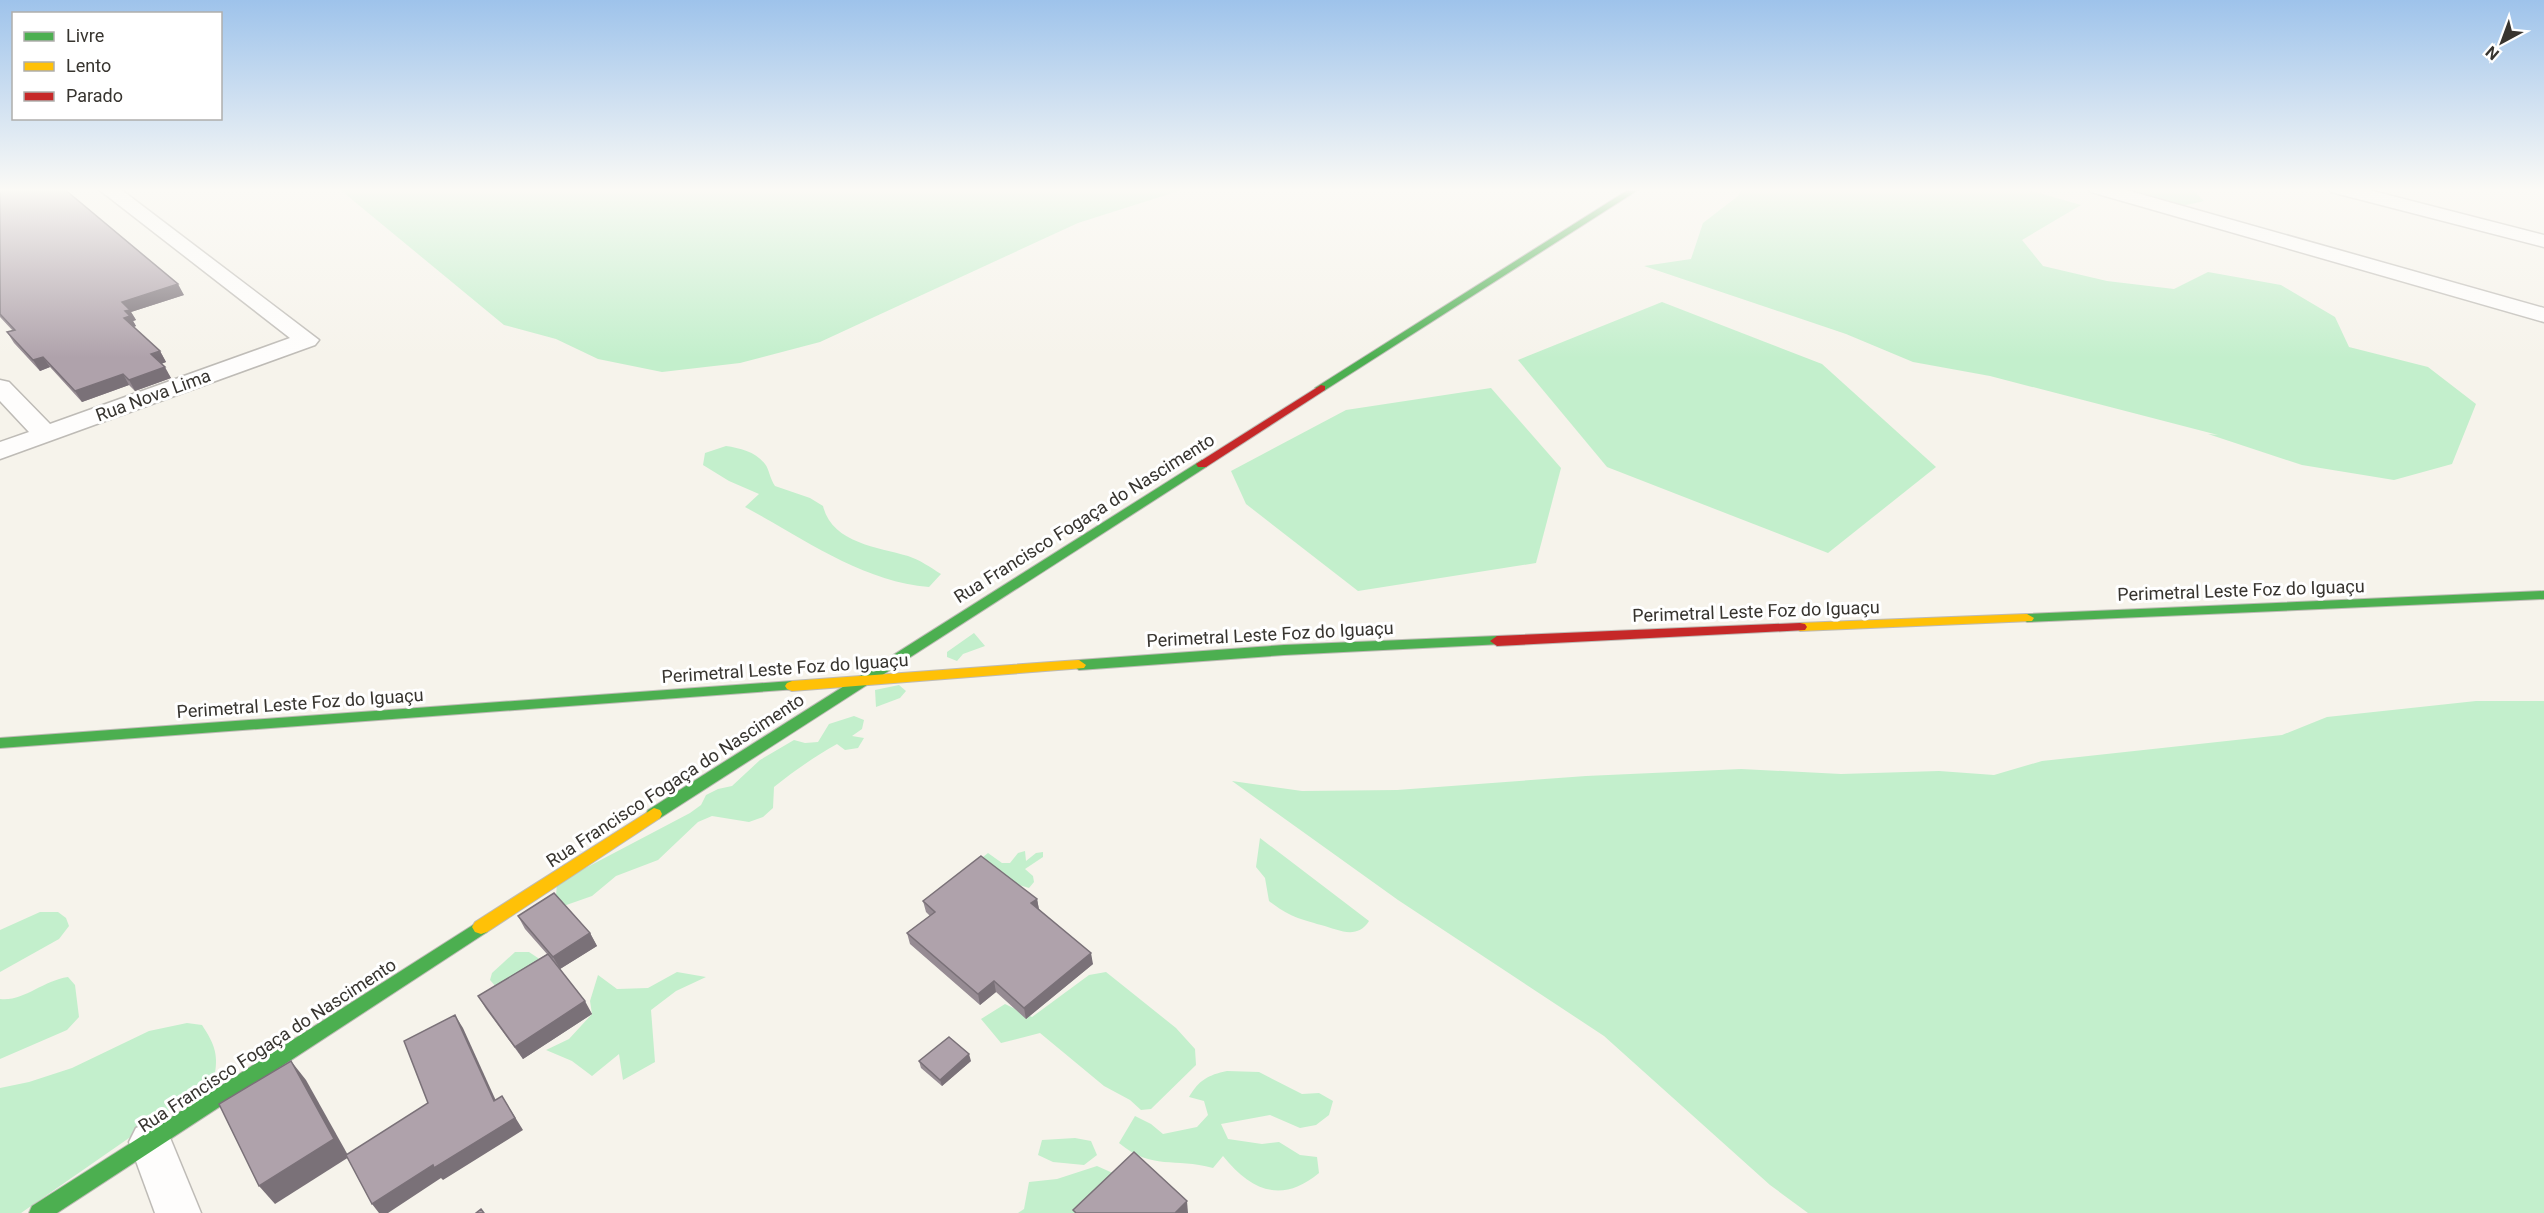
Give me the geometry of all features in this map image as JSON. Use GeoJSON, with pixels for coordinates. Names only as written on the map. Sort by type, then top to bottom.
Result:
{"type":"FeatureCollection","features":[{"type":"Feature","properties":{"kind":"main road","name":"Rua Francisco Fogaça do Nascimento"},"geometry":{"type":"LineString","coordinates":[[39,1213],[861,680],[1548,245]]}},
{"type":"Feature","properties":{"kind":"main road","name":"Perimetral Leste Foz do Iguaçu"},"geometry":{"type":"LineString","coordinates":[[0,743],[1284,650],[2544,595]]}},
{"type":"Feature","properties":{"kind":"street","name":"Rua Nova Lima"},"geometry":{"type":"LineString","coordinates":[[0,451],[307,340],[181,245]]}},
{"type":"Feature","properties":{"kind":"street"},"geometry":{"type":"LineString","coordinates":[[2297,245],[2544,315]]}},
{"type":"Feature","properties":{"kind":"street"},"geometry":{"type":"LineString","coordinates":[[0,387],[45,434]]}},
{"type":"Feature","properties":{"kind":"street"},"geometry":{"type":"LineString","coordinates":[[151,1142],[178,1213]]}},
{"type":"Feature","properties":{"kind":"green space"},"geometry":{"type":"Polygon","coordinates":[[[407,245],[1031,245],[820,342],[740,363],[662,372],[598,359],[556,339],[504,325],[407,245]]]}},
{"type":"Feature","properties":{"kind":"green space"},"geometry":{"type":"Polygon","coordinates":[[[1696,245],[2026,245],[2043,266],[2107,281],[2174,289],[2208,272],[2281,285],[2335,317],[2349,347],[2428,367],[2476,404],[2452,464],[2394,480],[2302,465],[2208,434],[2218,435],[1990,376],[1913,362],[1846,334],[1644,266],[1691,259],[1696,245]]]}},
{"type":"Feature","properties":{"kind":"green space"},"geometry":{"type":"Polygon","coordinates":[[[1662,302],[1822,364],[1936,467],[1828,553],[1607,467],[1518,360],[1662,302]]]}},
{"type":"Feature","properties":{"kind":"green space"},"geometry":{"type":"Polygon","coordinates":[[[1491,388],[1561,468],[1536,563],[1358,591],[1246,504],[1231,471],[1346,410],[1491,388]]]}},
{"type":"Feature","properties":{"kind":"green space"},"geometry":{"type":"Polygon","coordinates":[[[726,446],[742,449],[757,456],[766,466],[775,486],[810,498],[823,506],[828,518],[846,536],[870,546],[912,558],[941,574],[929,587],[880,576],[833,556],[745,507],[759,494],[729,481],[703,465],[705,453],[726,446]]]}},
{"type":"Feature","properties":{"kind":"green space"},"geometry":{"type":"Polygon","coordinates":[[[974,633],[985,646],[963,654],[957,661],[947,657],[947,652],[974,633]]]}},
{"type":"Feature","properties":{"kind":"green space"},"geometry":{"type":"Polygon","coordinates":[[[899,685],[906,691],[900,698],[876,707],[875,690],[899,685]]]}},
{"type":"Feature","properties":{"kind":"green space"},"geometry":{"type":"Polygon","coordinates":[[[2476,701],[2544,701],[2544,1213],[1808,1213],[1770,1185],[1604,1036],[1398,900],[1232,781],[1302,791],[1397,790],[1586,776],[1741,769],[1841,774],[1939,771],[1994,775],[2042,761],[2282,735],[2327,717],[2476,701]]]}},
{"type":"Feature","properties":{"kind":"green space"},"geometry":{"type":"Polygon","coordinates":[[[854,716],[864,720],[862,729],[852,736],[864,738],[858,748],[845,750],[837,744],[797,770],[774,787],[773,808],[763,817],[749,822],[712,816],[698,822],[658,860],[616,876],[592,896],[555,909],[557,883],[690,813],[701,805],[706,795],[732,786],[760,760],[794,740],[805,743],[818,742],[829,724],[854,716]]]}},
{"type":"Feature","properties":{"kind":"green space"},"geometry":{"type":"Polygon","coordinates":[[[1260,838],[1369,921],[1359,930],[1341,931],[1294,916],[1269,901],[1265,878],[1256,867],[1260,838]]]}},
{"type":"Feature","properties":{"kind":"green space"},"geometry":{"type":"Polygon","coordinates":[[[1025,851],[1026,861],[1036,853],[1043,852],[1043,857],[1025,869],[1033,876],[1034,882],[1029,888],[1010,882],[983,857],[988,853],[1002,863],[1010,863],[1018,853],[1025,851]]]}},
{"type":"Feature","properties":{"kind":"green space"},"geometry":{"type":"Polygon","coordinates":[[[40,912],[58,912],[66,918],[69,926],[59,939],[0,972],[0,930],[40,912]]]}},
{"type":"Feature","properties":{"kind":"green space"},"geometry":{"type":"Polygon","coordinates":[[[515,952],[529,952],[544,962],[497,988],[490,980],[492,973],[515,952]]]}},
{"type":"Feature","properties":{"kind":"green space"},"geometry":{"type":"Polygon","coordinates":[[[677,972],[706,977],[676,991],[651,1010],[655,1062],[623,1080],[619,1054],[592,1076],[572,1061],[546,1050],[569,1039],[592,1014],[590,1001],[598,975],[617,989],[648,988],[677,972]]]}},
{"type":"Feature","properties":{"kind":"green space"},"geometry":{"type":"Polygon","coordinates":[[[1106,972],[1176,1028],[1195,1049],[1196,1065],[1151,1109],[1141,1110],[1130,1100],[1104,1086],[1040,1033],[1001,1043],[981,1019],[1005,1004],[1032,1017],[1089,975],[1106,972]]]}},
{"type":"Feature","properties":{"kind":"green space"},"geometry":{"type":"Polygon","coordinates":[[[68,977],[75,985],[79,1017],[67,1030],[0,1059],[0,999],[17,997],[68,977]]]}},
{"type":"Feature","properties":{"kind":"green space"},"geometry":{"type":"Polygon","coordinates":[[[187,1023],[202,1025],[210,1038],[216,1057],[214,1079],[21,1213],[0,1213],[0,1088],[29,1082],[72,1068],[149,1031],[187,1023]]]}},
{"type":"Feature","properties":{"kind":"green space"},"geometry":{"type":"Polygon","coordinates":[[[1227,1071],[1259,1072],[1302,1094],[1319,1093],[1333,1101],[1329,1115],[1316,1125],[1300,1128],[1270,1115],[1221,1124],[1228,1139],[1262,1144],[1279,1142],[1300,1155],[1317,1157],[1319,1173],[1305,1183],[1292,1188],[1268,1189],[1245,1178],[1223,1156],[1213,1168],[1164,1162],[1131,1152],[1119,1143],[1135,1116],[1151,1124],[1163,1134],[1197,1127],[1208,1115],[1204,1101],[1189,1097],[1196,1086],[1205,1079],[1227,1071]]]}},
{"type":"Feature","properties":{"kind":"green space"},"geometry":{"type":"Polygon","coordinates":[[[1075,1138],[1091,1141],[1097,1155],[1084,1165],[1053,1162],[1038,1155],[1042,1140],[1075,1138]]]}},
{"type":"Feature","properties":{"kind":"green space"},"geometry":{"type":"Polygon","coordinates":[[[1097,1166],[1115,1174],[1081,1213],[1018,1213],[1024,1209],[1029,1182],[1057,1179],[1097,1166]]]}},
{"type":"Feature","properties":{"kind":"building"},"geometry":{"type":"Polygon","coordinates":[[[0,245],[131,245],[178,284],[122,302],[130,310],[125,311],[130,316],[124,318],[160,351],[151,354],[165,367],[129,380],[123,374],[75,391],[43,357],[33,360],[7,332],[15,330],[0,314],[0,245]]]}},
{"type":"Feature","properties":{"kind":"building"},"geometry":{"type":"Polygon","coordinates":[[[981,856],[1037,899],[1031,903],[1091,953],[1024,1008],[994,981],[978,994],[907,933],[935,912],[923,901],[981,856]]]}},
{"type":"Feature","properties":{"kind":"building"},"geometry":{"type":"Polygon","coordinates":[[[554,893],[590,933],[553,957],[518,916],[554,893]]]}},
{"type":"Feature","properties":{"kind":"building"},"geometry":{"type":"Polygon","coordinates":[[[548,954],[585,1001],[515,1047],[478,996],[548,954]]]}},
{"type":"Feature","properties":{"kind":"building"},"geometry":{"type":"Polygon","coordinates":[[[455,1015],[494,1101],[502,1096],[515,1118],[434,1168],[433,1165],[372,1204],[346,1155],[428,1103],[404,1041],[455,1015]]]}},
{"type":"Feature","properties":{"kind":"building"},"geometry":{"type":"Polygon","coordinates":[[[949,1037],[969,1054],[940,1080],[919,1061],[949,1037]]]}},
{"type":"Feature","properties":{"kind":"building"},"geometry":{"type":"Polygon","coordinates":[[[291,1061],[334,1139],[259,1186],[219,1104],[291,1061]]]}},
{"type":"Feature","properties":{"kind":"building"},"geometry":{"type":"Polygon","coordinates":[[[1134,1152],[1187,1201],[1175,1213],[1076,1213],[1073,1210],[1134,1152]]]}},
{"type":"Feature","properties":{"kind":"traffic: fast"},"geometry":{"type":"LineString","coordinates":[[1321,388],[1548,245]]}},
{"type":"Feature","properties":{"kind":"traffic: fast"},"geometry":{"type":"LineString","coordinates":[[654,814],[1202,464]]}},
{"type":"Feature","properties":{"kind":"traffic: fast"},"geometry":{"type":"LineString","coordinates":[[2027,618],[2544,595]]}},
{"type":"Feature","properties":{"kind":"traffic: fast"},"geometry":{"type":"LineString","coordinates":[[1079,665],[1284,650],[1497,641]]}},
{"type":"Feature","properties":{"kind":"traffic: fast"},"geometry":{"type":"LineString","coordinates":[[0,743],[792,686]]}},
{"type":"Feature","properties":{"kind":"traffic: fast"},"geometry":{"type":"LineString","coordinates":[[39,1213],[481,927]]}},
{"type":"Feature","properties":{"kind":"traffic: slow"},"geometry":{"type":"LineString","coordinates":[[1800,627],[2027,618]]}},
{"type":"Feature","properties":{"kind":"traffic: slow"},"geometry":{"type":"LineString","coordinates":[[792,686],[1079,665]]}},
{"type":"Feature","properties":{"kind":"traffic: slow"},"geometry":{"type":"LineString","coordinates":[[481,927],[654,814]]}},
{"type":"Feature","properties":{"kind":"traffic: jam"},"geometry":{"type":"LineString","coordinates":[[1202,464],[1321,388]]}},
{"type":"Feature","properties":{"kind":"traffic: jam"},"geometry":{"type":"LineString","coordinates":[[1497,641],[1800,627]]}}]}
